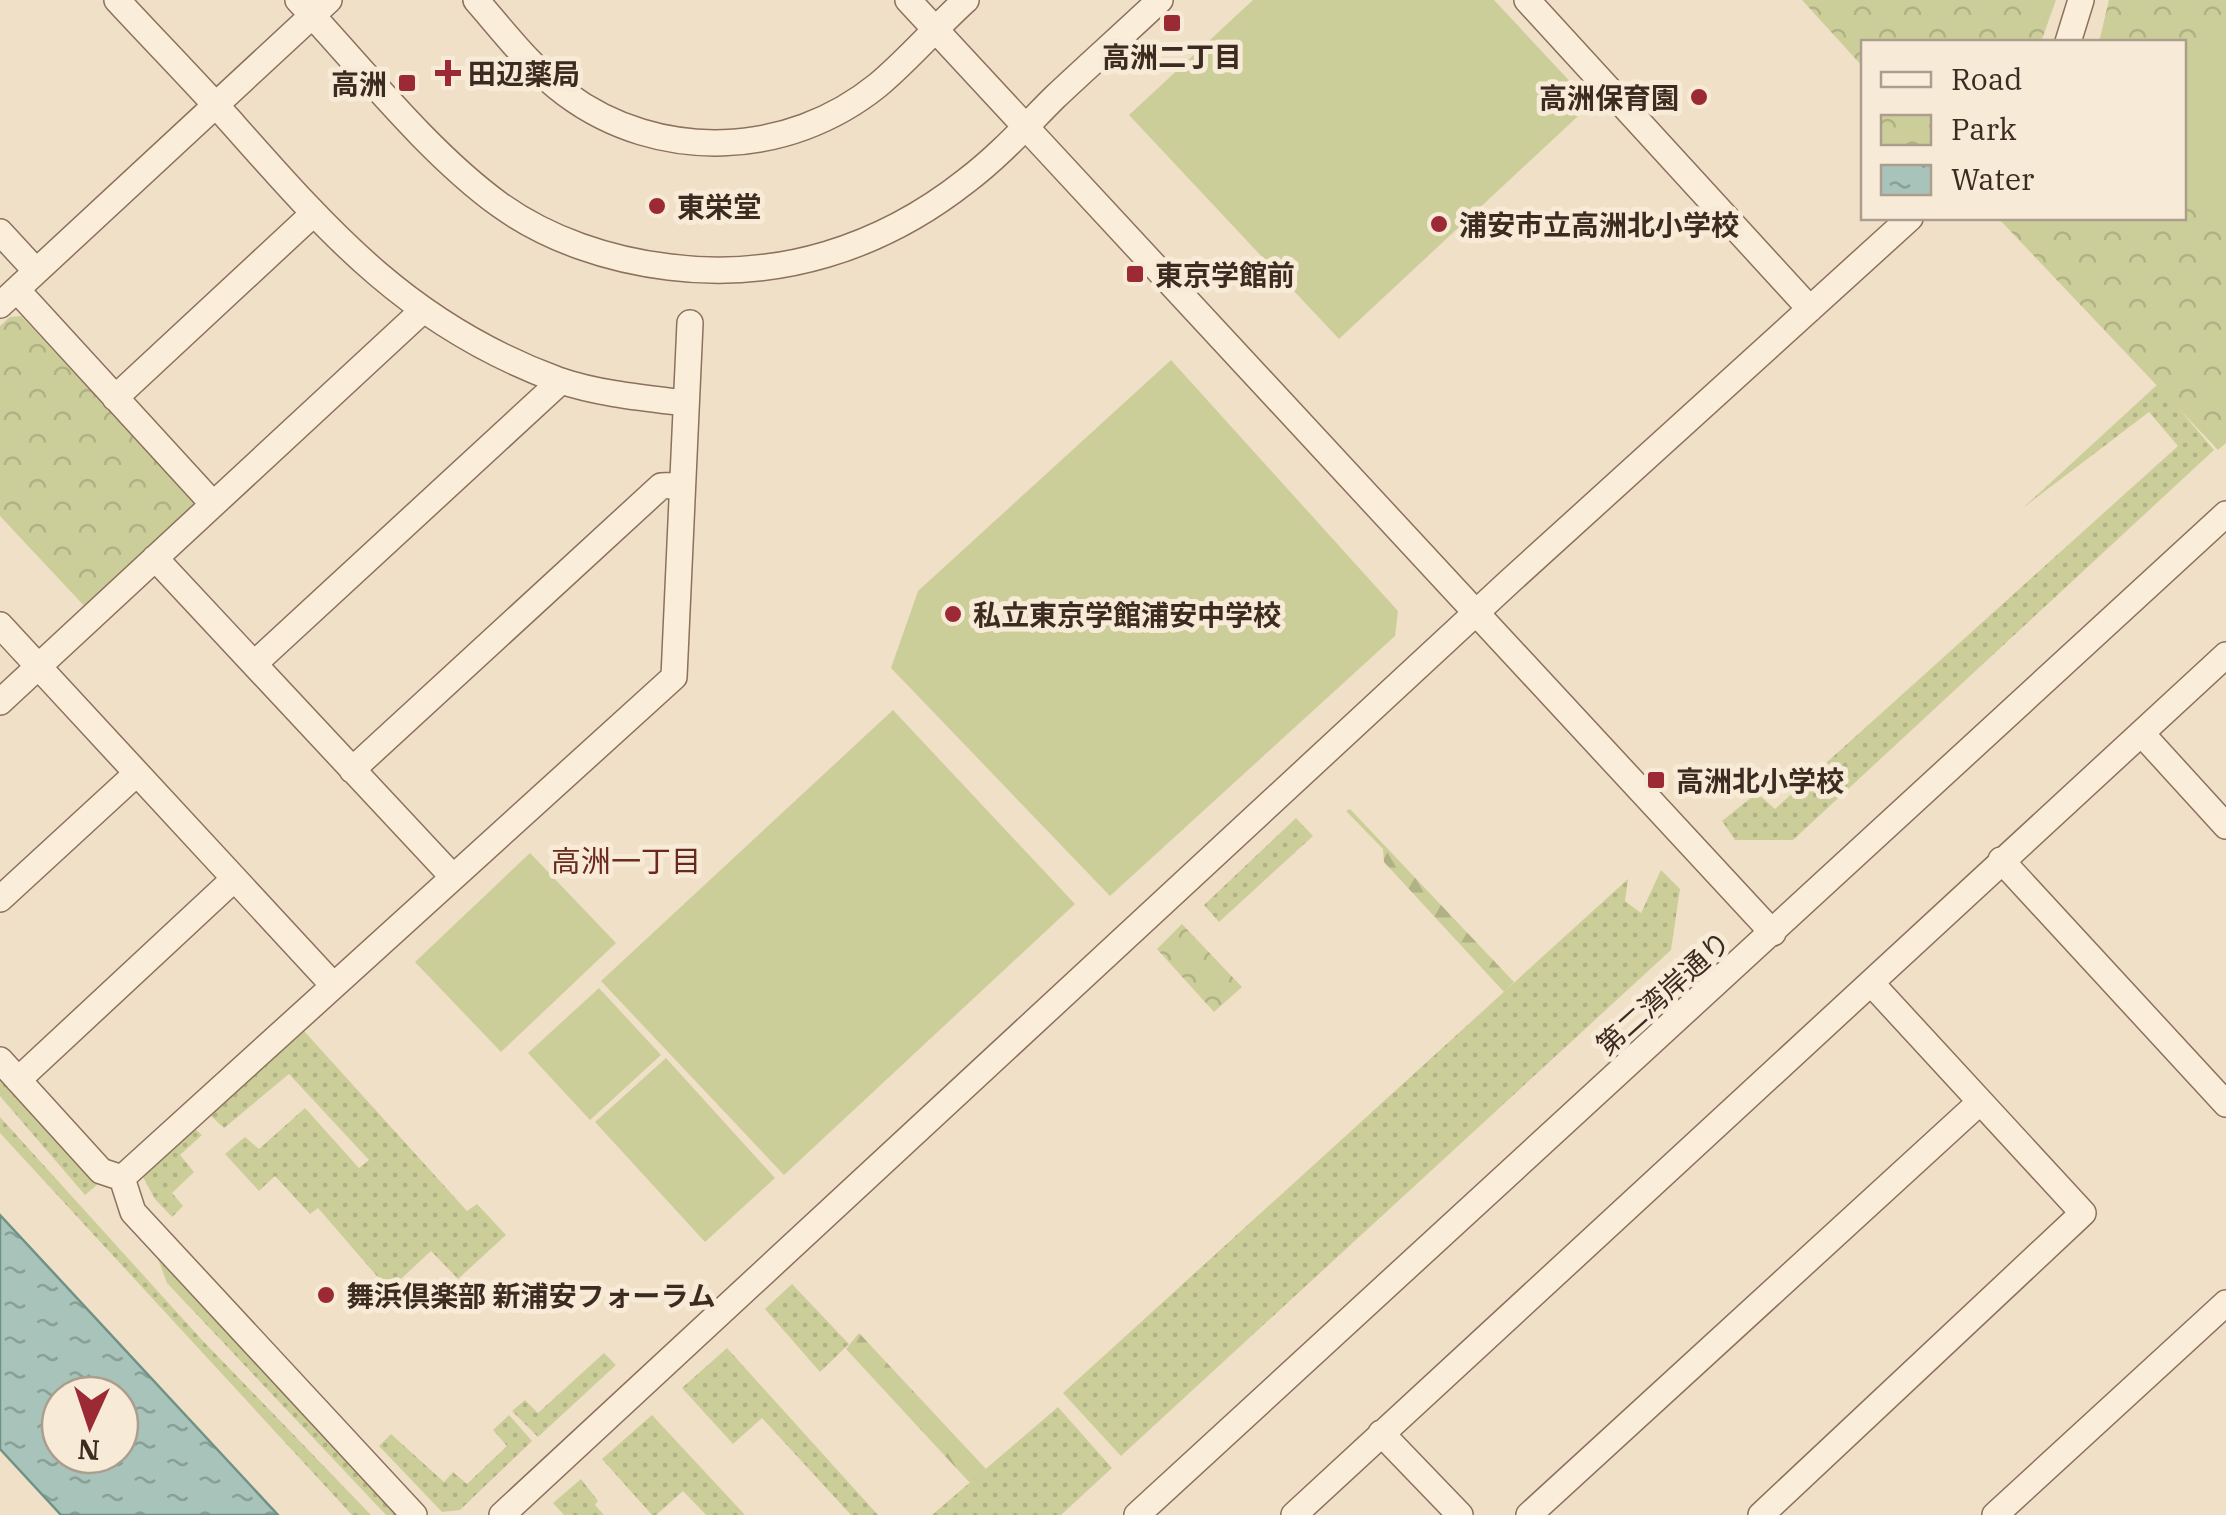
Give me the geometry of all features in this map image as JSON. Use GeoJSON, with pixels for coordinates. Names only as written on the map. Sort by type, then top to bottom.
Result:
{"type":"FeatureCollection","features":[{"type":"Feature","properties":{"kind":"street"},"geometry":{"type":"LineString","coordinates":[[117,0],[358,260],[422,310],[498,355],[562,381],[635,397],[686,403]]}},
{"type":"Feature","properties":{"kind":"street"},"geometry":{"type":"LineString","coordinates":[[476,0],[539,70],[583,106],[625,128],[696,143],[764,139],[827,118],[878,84],[966,0]]}},
{"type":"Feature","properties":{"kind":"street"},"geometry":{"type":"LineString","coordinates":[[908,0],[1772,933]]}},
{"type":"Feature","properties":{"kind":"street"},"geometry":{"type":"LineString","coordinates":[[213,504],[115,398],[8,297],[216,105],[313,5],[423,134],[502,206],[552,234],[608,255],[644,264],[716,272],[753,270],[818,258],[856,246],[924,212],[969,180],[1160,0]]}},
{"type":"Feature","properties":{"kind":"street"},"geometry":{"type":"LineString","coordinates":[[1527,0],[1810,309]]}},
{"type":"Feature","properties":{"kind":"street"},"geometry":{"type":"LineString","coordinates":[[2069,40],[2081,0]]}},
{"type":"Feature","properties":{"kind":"street"},"geometry":{"type":"LineString","coordinates":[[115,398],[313,214]]}},
{"type":"Feature","properties":{"kind":"street"},"geometry":{"type":"LineString","coordinates":[[502,1515],[1476,612],[1908,220]]}},
{"type":"Feature","properties":{"kind":"street"},"geometry":{"type":"LineString","coordinates":[[0,232],[36,271]]}},
{"type":"Feature","properties":{"kind":"street"},"geometry":{"type":"LineString","coordinates":[[0,702],[422,310]]}},
{"type":"Feature","properties":{"kind":"street"},"geometry":{"type":"LineString","coordinates":[[122,1178],[674,678],[690,322]]}},
{"type":"Feature","properties":{"kind":"street"},"geometry":{"type":"LineString","coordinates":[[254,664],[562,381]]}},
{"type":"Feature","properties":{"kind":"street"},"geometry":{"type":"LineString","coordinates":[[352,770],[661,486],[682,485]]}},
{"type":"Feature","properties":{"kind":"street","name":"第二湾岸通り"},"geometry":{"type":"LineString","coordinates":[[1138,1515],[2226,514]]}},
{"type":"Feature","properties":{"kind":"street"},"geometry":{"type":"LineString","coordinates":[[155,558],[452,876]]}},
{"type":"Feature","properties":{"kind":"street"},"geometry":{"type":"LineString","coordinates":[[0,626],[333,985]]}},
{"type":"Feature","properties":{"kind":"street"},"geometry":{"type":"LineString","coordinates":[[1294,1515],[2226,656]]}},
{"type":"Feature","properties":{"kind":"street"},"geometry":{"type":"LineString","coordinates":[[2142,734],[2226,826]]}},
{"type":"Feature","properties":{"kind":"street"},"geometry":{"type":"LineString","coordinates":[[0,899],[136,774]]}},
{"type":"Feature","properties":{"kind":"street"},"geometry":{"type":"LineString","coordinates":[[2001,860],[2226,1104]]}},
{"type":"Feature","properties":{"kind":"street"},"geometry":{"type":"LineString","coordinates":[[18,1080],[234,879]]}},
{"type":"Feature","properties":{"kind":"street"},"geometry":{"type":"LineString","coordinates":[[1761,1515],[2083,1213],[1872,984]]}},
{"type":"Feature","properties":{"kind":"street"},"geometry":{"type":"LineString","coordinates":[[0,1060],[101,1172],[122,1178]]}},
{"type":"Feature","properties":{"kind":"street"},"geometry":{"type":"LineString","coordinates":[[1529,1515],[1980,1102]]}},
{"type":"Feature","properties":{"kind":"street"},"geometry":{"type":"LineString","coordinates":[[122,1178],[133,1212],[414,1515]]}},
{"type":"Feature","properties":{"kind":"street"},"geometry":{"type":"LineString","coordinates":[[1995,1515],[2226,1303]]}},
{"type":"Feature","properties":{"kind":"street"},"geometry":{"type":"LineString","coordinates":[[1382,1433],[1460,1515]]}},
{"type":"Feature","properties":{"kind":"green space"},"geometry":{"type":"Polygon","coordinates":[[[1253,0],[1494,0],[1591,104],[1339,339],[1129,115],[1253,0]]]}},
{"type":"Feature","properties":{"kind":"green space"},"geometry":{"type":"Polygon","coordinates":[[[1802,0],[2056,0],[2042,40],[1861,40],[1861,65],[1802,0]]]}},
{"type":"Feature","properties":{"kind":"green space"},"geometry":{"type":"Polygon","coordinates":[[[2109,0],[2226,0],[2226,443],[2218,450],[2000,220],[2186,220],[2186,40],[2099,40],[2109,0]]]}},
{"type":"Feature","properties":{"kind":"green space"},"geometry":{"type":"Polygon","coordinates":[[[2226,32],[2226,238],[2186,194],[2186,69],[2226,32]]]}},
{"type":"Feature","properties":{"kind":"green space"},"geometry":{"type":"Polygon","coordinates":[[[21,316],[195,503],[88,610],[0,516],[0,326],[10,317],[21,316]]]}},
{"type":"Feature","properties":{"kind":"green space"},"geometry":{"type":"Polygon","coordinates":[[[1171,360],[1398,611],[1395,636],[1110,896],[891,668],[918,591],[1171,360]]]}},
{"type":"Feature","properties":{"kind":"green space"},"geometry":{"type":"Polygon","coordinates":[[[2158,384],[2214,450],[1793,840],[1735,840],[1722,821],[1757,793],[1775,809],[2178,446],[2149,412],[2024,507],[2158,384]]]}},
{"type":"Feature","properties":{"kind":"green space"},"geometry":{"type":"Polygon","coordinates":[[[893,710],[1075,904],[784,1175],[601,981],[893,710]]]}},
{"type":"Feature","properties":{"kind":"green space"},"geometry":{"type":"Polygon","coordinates":[[[1350,809],[1514,982],[1504,992],[1384,862],[1383,849],[1346,811],[1350,809]]]}},
{"type":"Feature","properties":{"kind":"green space"},"geometry":{"type":"Polygon","coordinates":[[[1296,818],[1313,836],[1219,922],[1204,905],[1296,818]]]}},
{"type":"Feature","properties":{"kind":"green space"},"geometry":{"type":"Polygon","coordinates":[[[530,853],[616,943],[501,1052],[415,962],[530,853]]]}},
{"type":"Feature","properties":{"kind":"green space"},"geometry":{"type":"Polygon","coordinates":[[[1661,870],[1680,889],[1671,950],[1121,1456],[1063,1393],[1628,879],[1625,901],[1641,913],[1661,870]]]}},
{"type":"Feature","properties":{"kind":"green space"},"geometry":{"type":"Polygon","coordinates":[[[1182,924],[1242,987],[1214,1012],[1157,949],[1182,924]]]}},
{"type":"Feature","properties":{"kind":"green space"},"geometry":{"type":"Polygon","coordinates":[[[599,988],[661,1055],[590,1120],[528,1053],[599,988]]]}},
{"type":"Feature","properties":{"kind":"green space"},"geometry":{"type":"Polygon","coordinates":[[[304,1031],[467,1211],[477,1204],[506,1235],[458,1279],[431,1251],[389,1290],[318,1208],[310,1214],[275,1176],[259,1191],[225,1154],[245,1137],[259,1149],[305,1108],[359,1168],[369,1160],[289,1074],[224,1128],[211,1116],[304,1031]]]}},
{"type":"Feature","properties":{"kind":"green space"},"geometry":{"type":"Polygon","coordinates":[[[666,1058],[775,1178],[705,1242],[595,1122],[666,1058]]]}},
{"type":"Feature","properties":{"kind":"green space"},"geometry":{"type":"Polygon","coordinates":[[[0,1080],[97,1185],[85,1195],[0,1096],[0,1080]]]}},
{"type":"Feature","properties":{"kind":"green space"},"geometry":{"type":"Polygon","coordinates":[[[0,1117],[202,1340],[371,1515],[352,1515],[0,1133],[0,1117]]]}},
{"type":"Feature","properties":{"kind":"green space"},"geometry":{"type":"Polygon","coordinates":[[[195,1129],[202,1135],[180,1155],[194,1172],[172,1193],[183,1206],[172,1217],[155,1199],[143,1177],[195,1129]]]}},
{"type":"Feature","properties":{"kind":"green space"},"geometry":{"type":"Polygon","coordinates":[[[163,1255],[404,1515],[386,1515],[167,1283],[158,1259],[163,1255]]]}},
{"type":"Feature","properties":{"kind":"green space"},"geometry":{"type":"Polygon","coordinates":[[[792,1284],[849,1344],[820,1372],[765,1309],[792,1284]]]}},
{"type":"Feature","properties":{"kind":"green space"},"geometry":{"type":"Polygon","coordinates":[[[859,1333],[986,1469],[970,1483],[846,1349],[859,1333]]]}},
{"type":"Feature","properties":{"kind":"green space"},"geometry":{"type":"Polygon","coordinates":[[[727,1348],[878,1515],[851,1515],[762,1418],[733,1444],[682,1388],[727,1348]]]}},
{"type":"Feature","properties":{"kind":"green space"},"geometry":{"type":"Polygon","coordinates":[[[604,1353],[616,1365],[538,1437],[512,1411],[525,1400],[538,1413],[604,1353]]]}},
{"type":"Feature","properties":{"kind":"green space"},"geometry":{"type":"Polygon","coordinates":[[[1058,1407],[1112,1468],[1061,1515],[932,1515],[1058,1407]]]}},
{"type":"Feature","properties":{"kind":"green space"},"geometry":{"type":"Polygon","coordinates":[[[509,1415],[532,1441],[460,1510],[442,1512],[379,1446],[391,1434],[444,1482],[453,1472],[467,1484],[507,1446],[493,1430],[509,1415]]]}},
{"type":"Feature","properties":{"kind":"green space"},"geometry":{"type":"Polygon","coordinates":[[[652,1415],[745,1515],[706,1515],[683,1491],[652,1515],[602,1459],[652,1415]]]}},
{"type":"Feature","properties":{"kind":"green space"},"geometry":{"type":"Polygon","coordinates":[[[581,1479],[604,1515],[564,1515],[553,1503],[581,1479]]]}},
{"type":"Feature","properties":{"kind":"water"},"geometry":{"type":"Polygon","coordinates":[[[0,1215],[278,1515],[61,1515],[0,1449],[0,1215]]]}},
{"type":"Feature","properties":{"kind":"place","name":"高洲二丁目"},"geometry":{"type":"Point","coordinates":[1172,23]}},
{"type":"Feature","properties":{"kind":"place","name":"田辺薬局"},"geometry":{"type":"Point","coordinates":[448,73]}},
{"type":"Feature","properties":{"kind":"place","name":"高洲"},"geometry":{"type":"Point","coordinates":[407,83]}},
{"type":"Feature","properties":{"kind":"place","name":"高洲保育園"},"geometry":{"type":"Point","coordinates":[1699,97]}},
{"type":"Feature","properties":{"kind":"place","name":"東栄堂"},"geometry":{"type":"Point","coordinates":[657,206]}},
{"type":"Feature","properties":{"kind":"place","name":"浦安市立高洲北小学校"},"geometry":{"type":"Point","coordinates":[1439,224]}},
{"type":"Feature","properties":{"kind":"place","name":"東京学館前"},"geometry":{"type":"Point","coordinates":[1135,274]}},
{"type":"Feature","properties":{"kind":"place","name":"私立東京学館浦安中学校"},"geometry":{"type":"Point","coordinates":[953,614]}},
{"type":"Feature","properties":{"kind":"place","name":"高洲北小学校"},"geometry":{"type":"Point","coordinates":[1656,780]}},
{"type":"Feature","properties":{"kind":"place","name":"舞浜倶楽部 新浦安フォーラム"},"geometry":{"type":"Point","coordinates":[326,1295]}},
{"type":"Feature","properties":{"kind":"district","name":"高洲一丁目"},"geometry":{"type":"Point","coordinates":[626,860]}}]}
